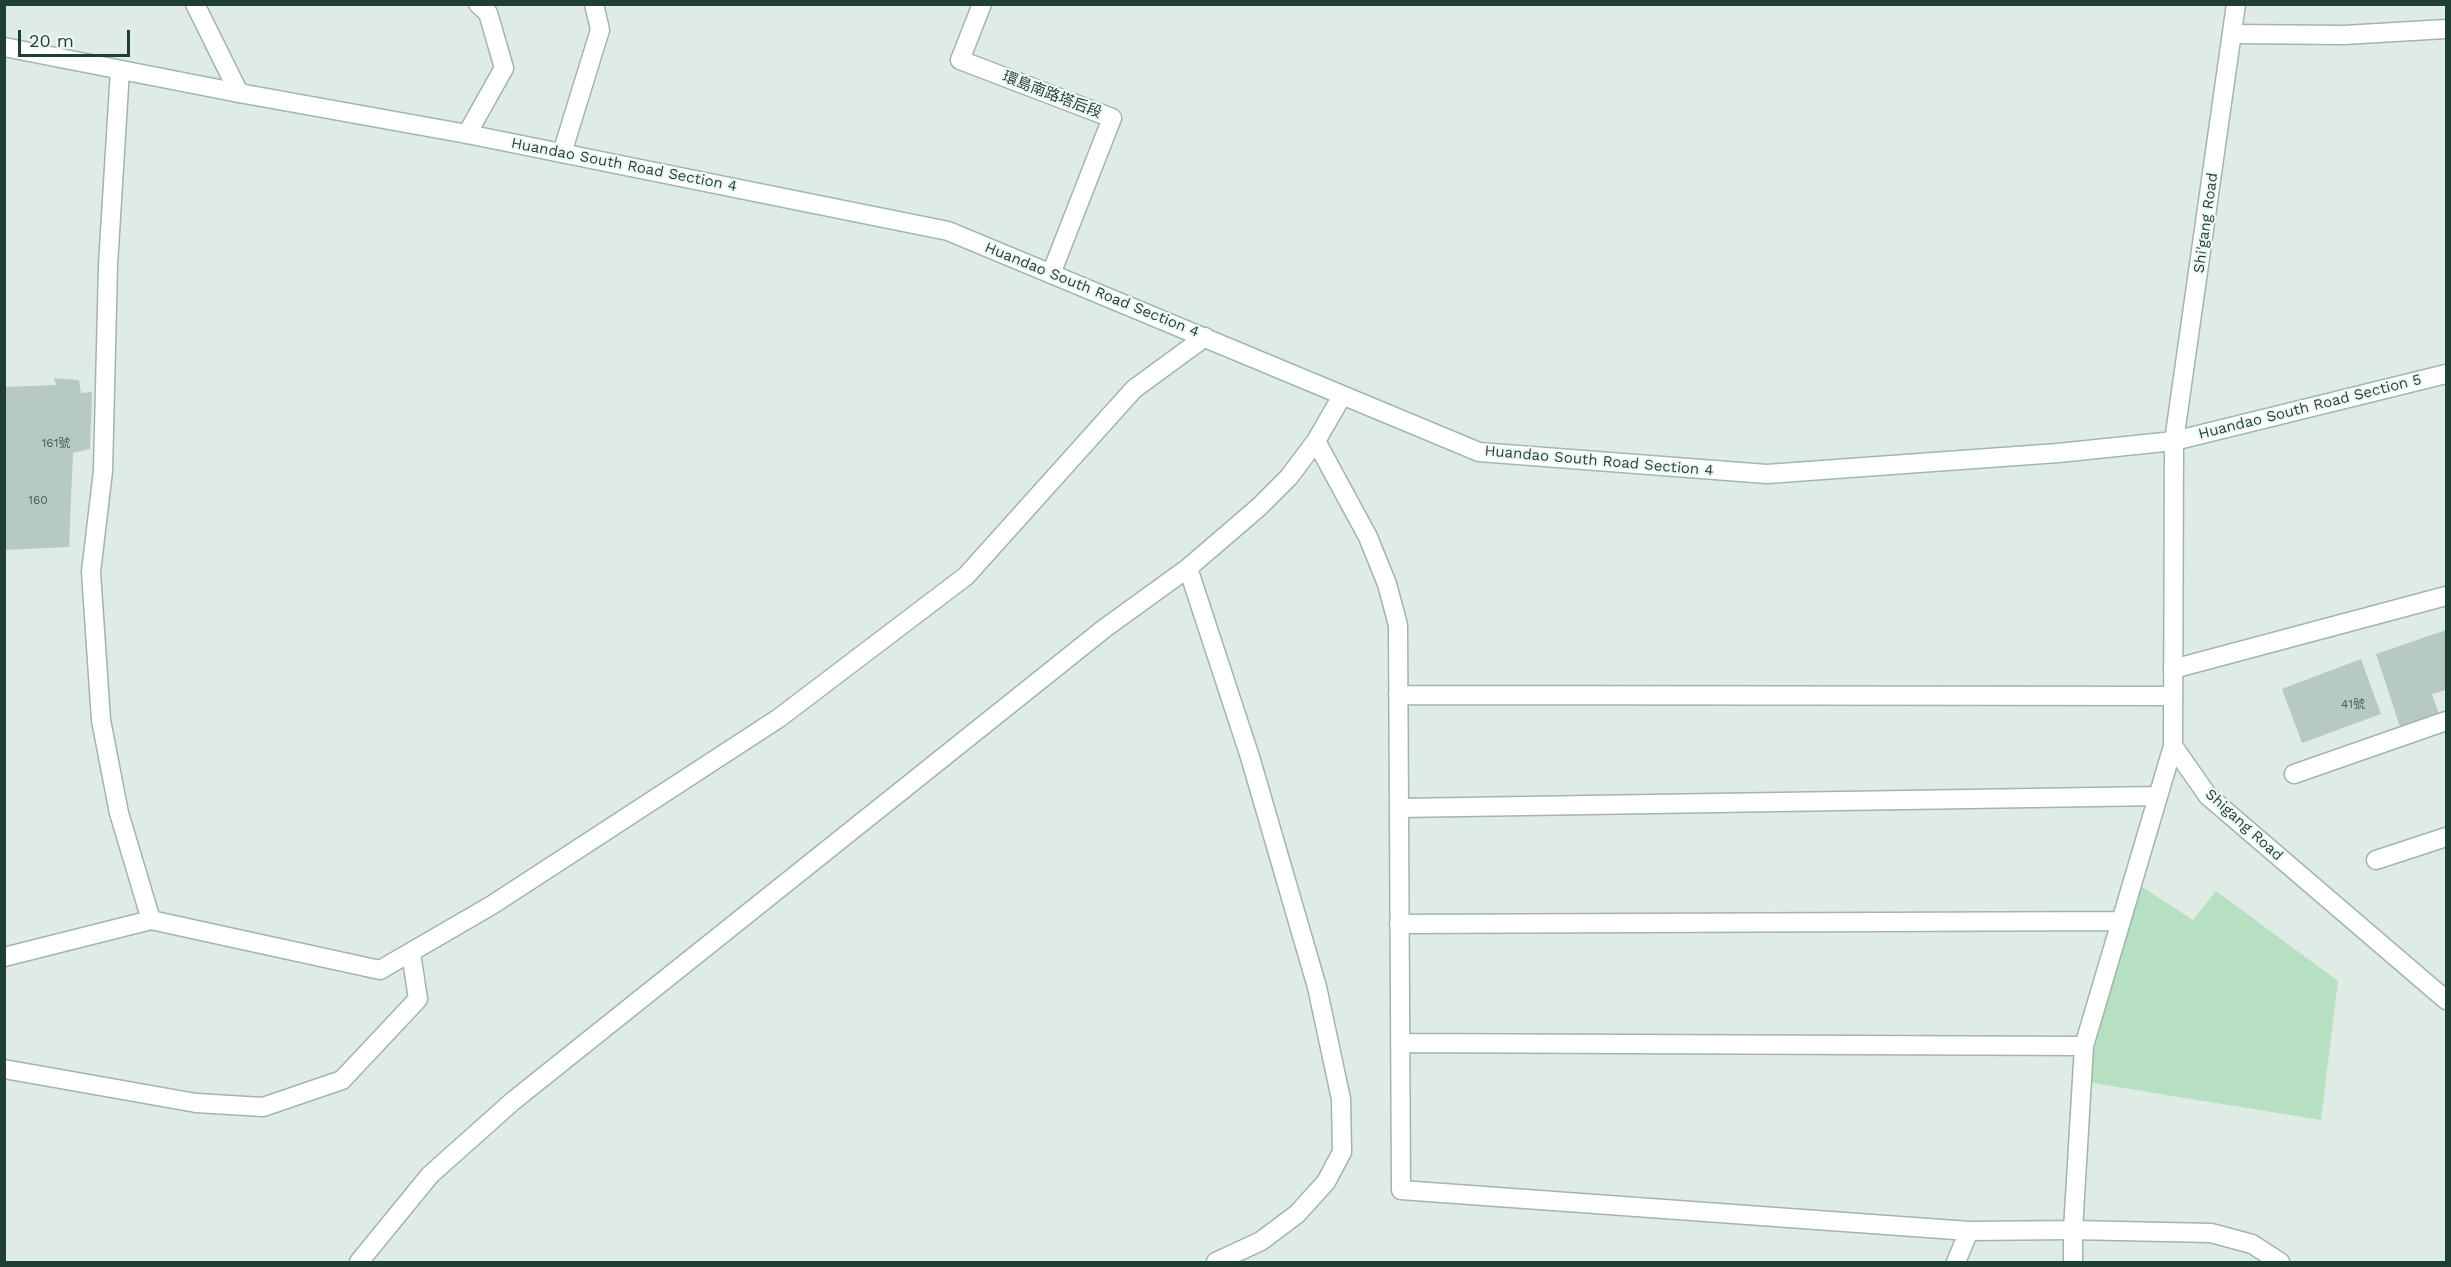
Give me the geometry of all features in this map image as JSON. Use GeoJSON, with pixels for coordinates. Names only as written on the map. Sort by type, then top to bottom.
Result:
{"type":"FeatureCollection","features":[{"type":"Feature","properties":{"kind":"street"},"geometry":{"type":"LineString","coordinates":[[195,4],[239,93]]}},
{"type":"Feature","properties":{"kind":"street"},"geometry":{"type":"LineString","coordinates":[[467,134],[504,68],[488,14],[478,4]]}},
{"type":"Feature","properties":{"kind":"street"},"geometry":{"type":"LineString","coordinates":[[562,153],[600,30],[594,4]]}},
{"type":"Feature","properties":{"kind":"street","name":"環島南路塔后段"},"geometry":{"type":"LineString","coordinates":[[982,4],[960,60],[1112,118],[1051,274]]}},
{"type":"Feature","properties":{"kind":"street","name":"Shi'gang Road"},"geometry":{"type":"LineString","coordinates":[[2174,441],[2236,4]]}},
{"type":"Feature","properties":{"kind":"street"},"geometry":{"type":"LineString","coordinates":[[2233,34],[2344,35],[2446,29]]}},
{"type":"Feature","properties":{"kind":"street","name":"Huandao South Road Section 4"},"geometry":{"type":"LineString","coordinates":[[4,47],[239,93],[467,134],[948,231],[1479,452],[1767,474],[2058,453],[2174,441]]}},
{"type":"Feature","properties":{"kind":"street"},"geometry":{"type":"LineString","coordinates":[[120,70],[108,265],[103,471],[91,572],[101,720],[119,813],[151,920]]}},
{"type":"Feature","properties":{"kind":"street"},"geometry":{"type":"LineString","coordinates":[[4,957],[151,920],[381,970],[492,906],[779,718],[966,576],[1134,389],[1205,337]]}},
{"type":"Feature","properties":{"kind":"street","name":"Huandao South Road Section 5"},"geometry":{"type":"LineString","coordinates":[[2174,441],[2446,374]]}},
{"type":"Feature","properties":{"kind":"street"},"geometry":{"type":"LineString","coordinates":[[359,1263],[430,1175],[513,1101],[1086,643],[1188,567],[1259,507],[1288,477],[1316,441],[1342,396]]}},
{"type":"Feature","properties":{"kind":"street"},"geometry":{"type":"LineString","coordinates":[[1316,441],[1368,537],[1387,584],[1398,625],[1401,1190],[1970,1231],[2073,1230],[2211,1233],[2252,1244],[2280,1263]]}},
{"type":"Feature","properties":{"kind":"street"},"geometry":{"type":"LineString","coordinates":[[2073,1263],[2084,1046],[2173,746],[2174,441]]}},
{"type":"Feature","properties":{"kind":"street"},"geometry":{"type":"LineString","coordinates":[[1188,567],[1250,758],[1314,976],[1332,1048],[1341,1099],[1342,1152],[1326,1182],[1297,1214],[1261,1241],[1216,1263]]}},
{"type":"Feature","properties":{"kind":"street"},"geometry":{"type":"LineString","coordinates":[[2173,669],[2446,596]]}},
{"type":"Feature","properties":{"kind":"street"},"geometry":{"type":"LineString","coordinates":[[1398,695],[2173,696]]}},
{"type":"Feature","properties":{"kind":"street"},"geometry":{"type":"LineString","coordinates":[[2294,774],[2446,722]]}},
{"type":"Feature","properties":{"kind":"street","name":"Shigang Road"},"geometry":{"type":"LineString","coordinates":[[2173,746],[2208,796],[2446,1000]]}},
{"type":"Feature","properties":{"kind":"street"},"geometry":{"type":"LineString","coordinates":[[1399,808],[2158,796]]}},
{"type":"Feature","properties":{"kind":"street"},"geometry":{"type":"LineString","coordinates":[[2376,860],[2446,837]]}},
{"type":"Feature","properties":{"kind":"street"},"geometry":{"type":"LineString","coordinates":[[1399,924],[2121,921]]}},
{"type":"Feature","properties":{"kind":"street"},"geometry":{"type":"LineString","coordinates":[[4,1068],[196,1103],[263,1107],[342,1080],[418,999],[411,953]]}},
{"type":"Feature","properties":{"kind":"street"},"geometry":{"type":"LineString","coordinates":[[1400,1043],[2084,1046]]}},
{"type":"Feature","properties":{"kind":"street"},"geometry":{"type":"LineString","coordinates":[[1956,1263],[1970,1231]]}},
{"type":"Feature","properties":{"kind":"green space"},"geometry":{"type":"Polygon","coordinates":[[[2133,881],[2193,920],[2216,891],[2338,981],[2321,1120],[2087,1082],[2133,881]]]}},
{"type":"Feature","properties":{"kind":"building"},"geometry":{"type":"Polygon","coordinates":[[[54,378],[79,380],[81,393],[92,392],[90,449],[73,453],[69,547],[4,550],[4,387],[56,385],[54,378]]]}},
{"type":"Feature","properties":{"kind":"building"},"geometry":{"type":"Polygon","coordinates":[[[2446,630],[2446,690],[2432,694],[2439,714],[2400,727],[2376,654],[2446,630]]]}},
{"type":"Feature","properties":{"kind":"building"},"geometry":{"type":"Polygon","coordinates":[[[2361,659],[2381,714],[2302,743],[2282,689],[2361,659]]]}}]}
